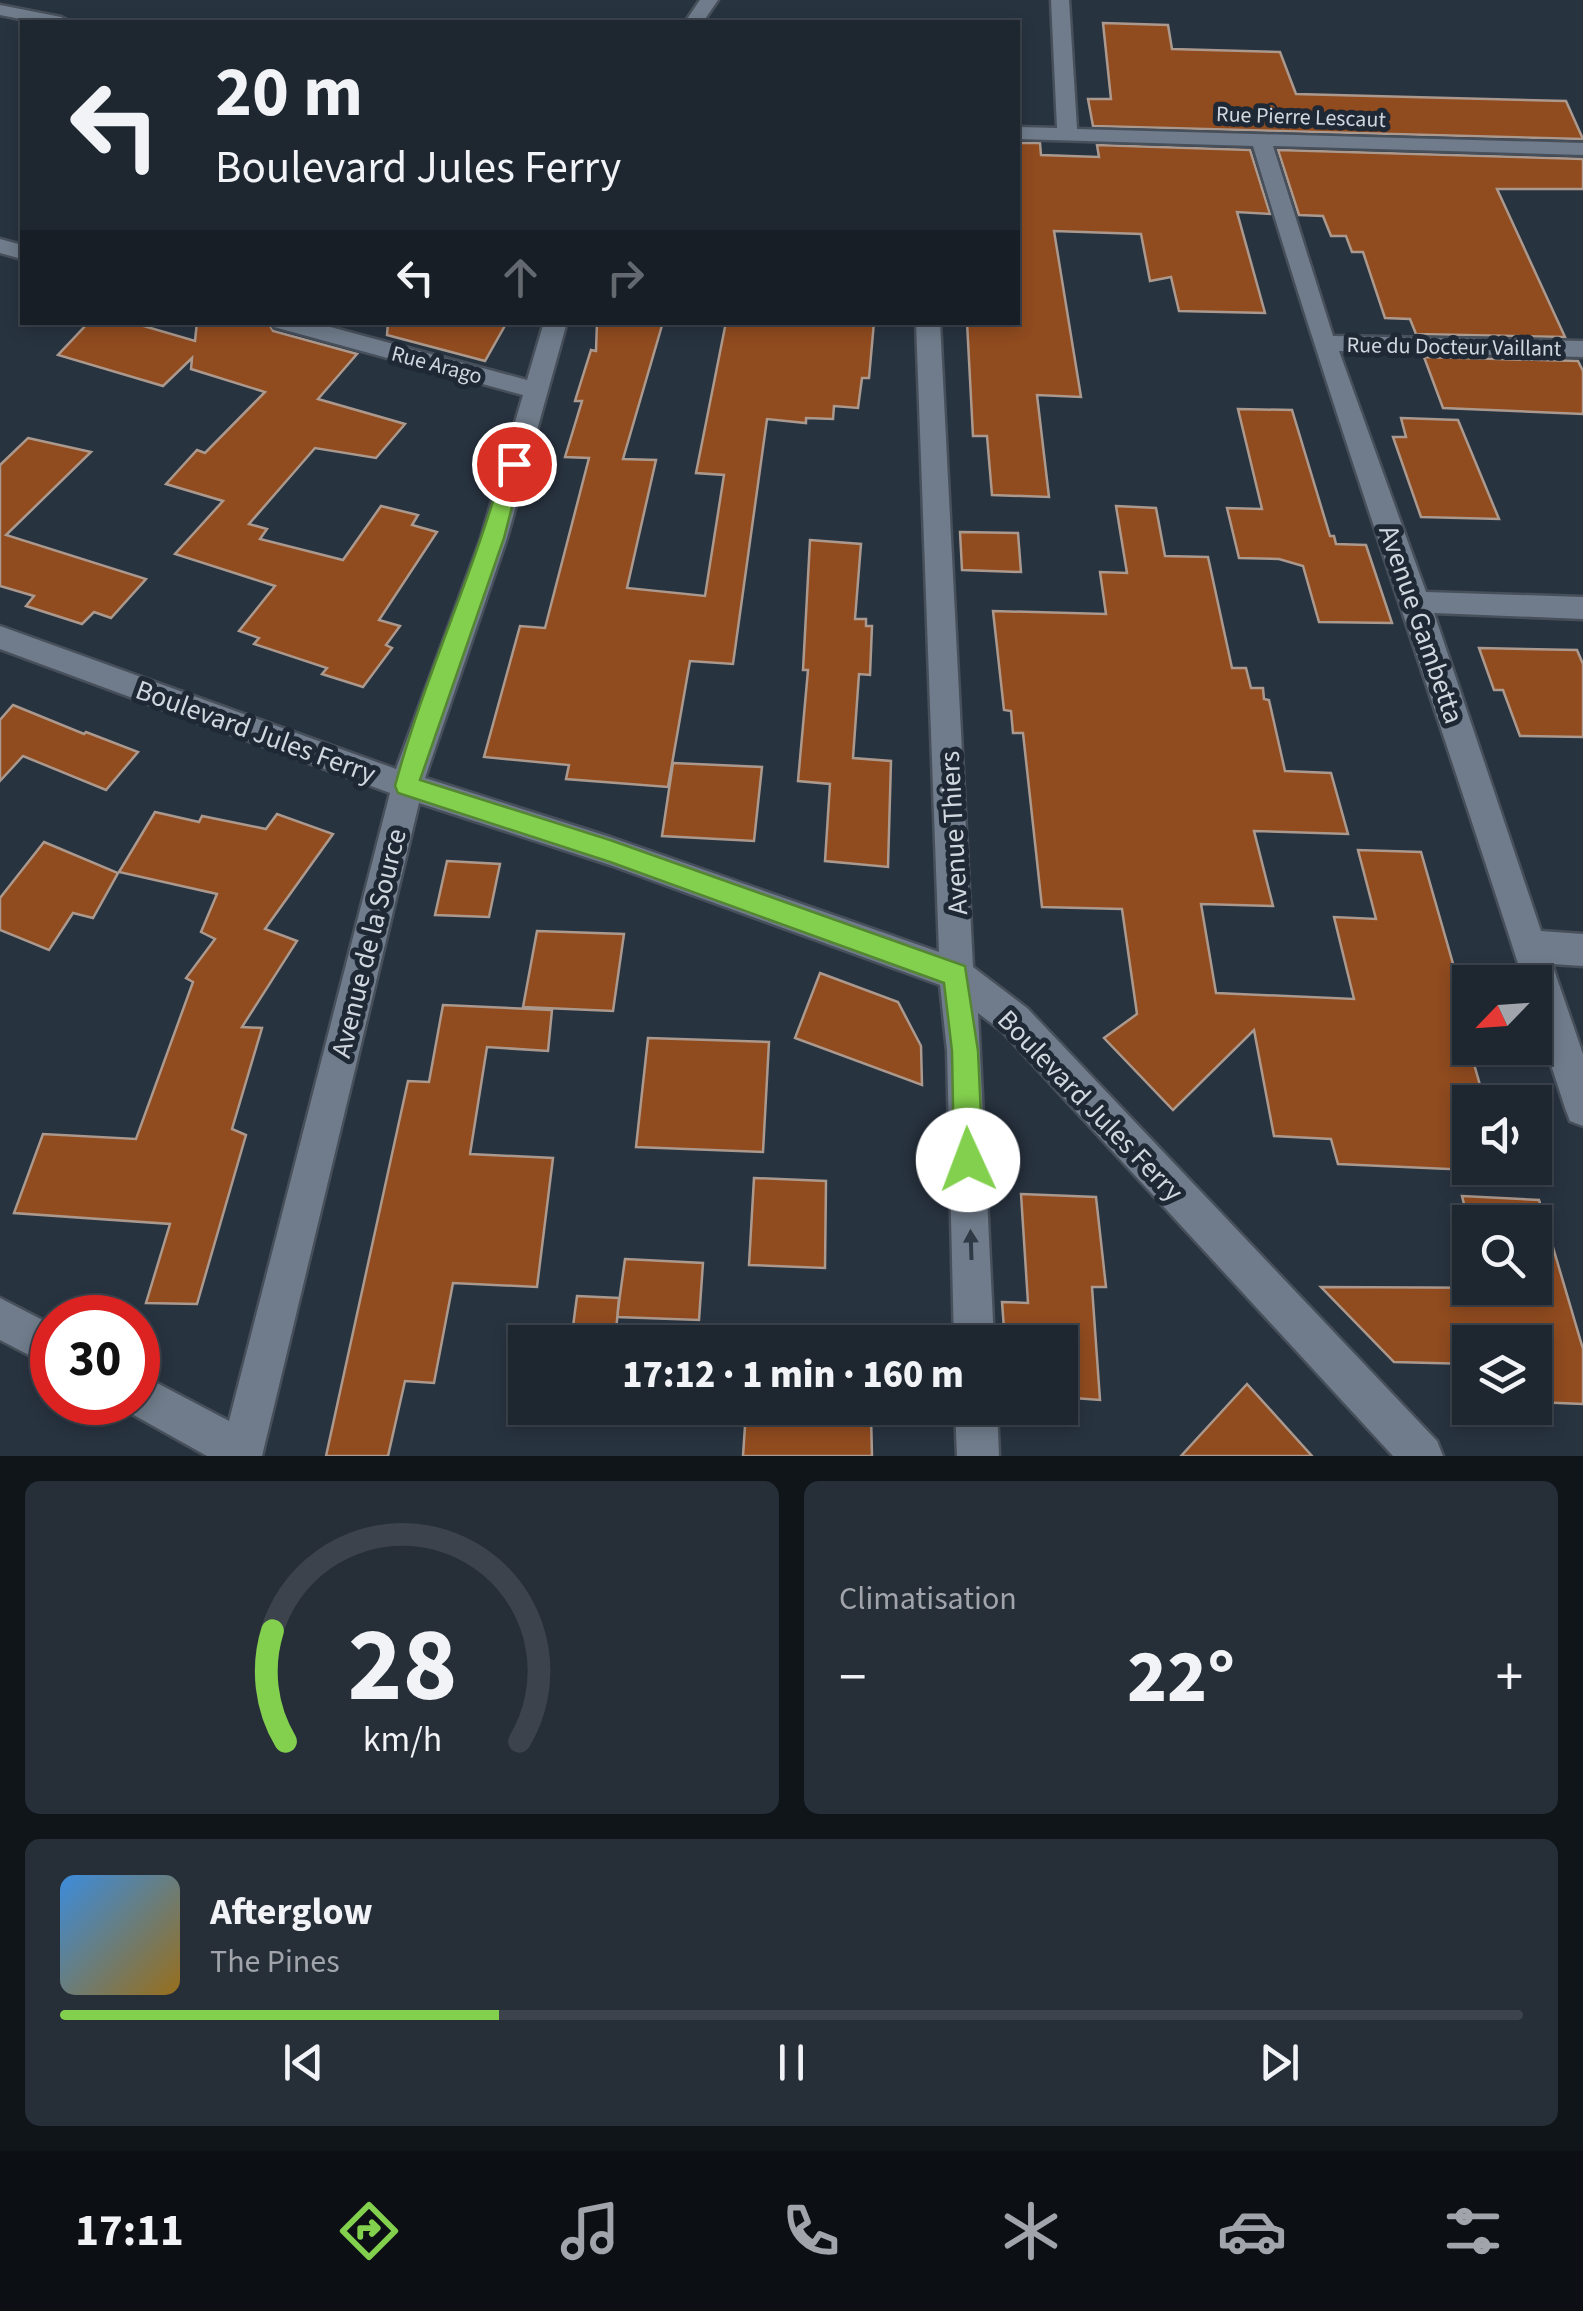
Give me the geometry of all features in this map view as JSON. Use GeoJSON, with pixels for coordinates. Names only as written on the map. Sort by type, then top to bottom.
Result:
{"type":"FeatureCollection","features":[{"type":"Feature","properties":{"kind":"street"},"geometry":{"type":"LineString","coordinates":[[0,28],[8,12],[33,0]]}},
{"type":"Feature","properties":{"kind":"street"},"geometry":{"type":"LineString","coordinates":[[1060,0],[1067,134]]}},
{"type":"Feature","properties":{"kind":"street"},"geometry":{"type":"LineString","coordinates":[[8,12],[50,20]]}},
{"type":"Feature","properties":{"kind":"street","name":"Rue Pierre Lescaut"},"geometry":{"type":"LineString","coordinates":[[1020,133],[1583,148]]}},
{"type":"Feature","properties":{"kind":"street","name":"Avenue Gambetta"},"geometry":{"type":"LineString","coordinates":[[1261,140],[1324,344],[1416,602],[1583,1108]]}},
{"type":"Feature","properties":{"kind":"street","name":"Rue Arago"},"geometry":{"type":"LineString","coordinates":[[293,325],[533,390]]}},
{"type":"Feature","properties":{"kind":"street","name":"Avenue de la Source"},"geometry":{"type":"LineString","coordinates":[[241,1454],[417,748],[494,538],[533,390],[555,325]]}},
{"type":"Feature","properties":{"kind":"street","name":"Avenue Thiers"},"geometry":{"type":"LineString","coordinates":[[928,325],[957,920],[956,975],[965,1051],[973,1325]]}},
{"type":"Feature","properties":{"kind":"street","name":"Rue du Docteur Vaillant"},"geometry":{"type":"LineString","coordinates":[[1324,344],[1583,349]]}},
{"type":"Feature","properties":{"kind":"street"},"geometry":{"type":"LineString","coordinates":[[1416,602],[1583,608]]}},
{"type":"Feature","properties":{"kind":"street","name":"Boulevard Jules Ferry"},"geometry":{"type":"LineString","coordinates":[[0,636],[407,786],[610,851],[956,975],[1015,1020],[1422,1456]]}},
{"type":"Feature","properties":{"kind":"street"},"geometry":{"type":"LineString","coordinates":[[1529,946],[1583,950]]}},
{"type":"Feature","properties":{"kind":"street"},"geometry":{"type":"LineString","coordinates":[[0,1318],[30,1335]]}},
{"type":"Feature","properties":{"kind":"street"},"geometry":{"type":"LineString","coordinates":[[160,1407],[241,1454]]}},
{"type":"Feature","properties":{"kind":"street"},"geometry":{"type":"LineString","coordinates":[[977,1425],[978,1456]]}},
{"type":"Feature","properties":{"kind":"building"},"geometry":{"type":"Polygon","coordinates":[[[1103,23],[1168,25],[1172,49],[1280,52],[1296,94],[1566,101],[1583,139],[1093,126],[1088,99],[1111,99],[1103,23]]]}},
{"type":"Feature","properties":{"kind":"building"},"geometry":{"type":"Polygon","coordinates":[[[1020,143],[1040,143],[1041,155],[1099,157],[1097,145],[1250,150],[1270,214],[1237,212],[1265,313],[1179,311],[1171,277],[1150,281],[1141,234],[1054,231],[1081,397],[1037,395],[1049,497],[992,495],[987,436],[973,436],[967,325],[1020,325],[1020,143]]]}},
{"type":"Feature","properties":{"kind":"building"},"geometry":{"type":"Polygon","coordinates":[[[1278,150],[1583,159],[1583,189],[1497,189],[1565,337],[1416,334],[1410,319],[1385,318],[1363,252],[1352,252],[1346,236],[1331,236],[1323,216],[1299,215],[1278,150]]]}},
{"type":"Feature","properties":{"kind":"building"},"geometry":{"type":"Polygon","coordinates":[[[86,325],[140,325],[195,341],[197,325],[270,325],[273,331],[357,354],[318,399],[405,424],[376,458],[315,448],[249,524],[267,529],[260,539],[343,560],[381,506],[418,515],[412,525],[437,532],[379,620],[400,626],[386,645],[392,648],[363,687],[322,674],[327,668],[254,644],[259,638],[239,631],[275,586],[175,554],[223,501],[166,484],[197,450],[205,453],[265,392],[191,369],[192,358],[163,386],[58,355],[86,325]]]}},
{"type":"Feature","properties":{"kind":"building"},"geometry":{"type":"Polygon","coordinates":[[[388,325],[505,325],[485,361],[387,335],[388,325]]]}},
{"type":"Feature","properties":{"kind":"building"},"geometry":{"type":"Polygon","coordinates":[[[597,325],[662,325],[623,459],[656,460],[627,588],[705,596],[724,475],[696,473],[725,325],[874,325],[869,378],[862,378],[858,408],[834,406],[833,419],[806,418],[806,423],[767,419],[733,664],[690,661],[668,787],[566,779],[569,765],[484,757],[520,626],[545,628],[589,458],[565,457],[582,401],[575,401],[591,350],[596,351],[597,325]]]}},
{"type":"Feature","properties":{"kind":"building"},"geometry":{"type":"Polygon","coordinates":[[[1424,357],[1578,361],[1583,371],[1583,414],[1443,408],[1424,357]]]}},
{"type":"Feature","properties":{"kind":"building"},"geometry":{"type":"Polygon","coordinates":[[[1238,409],[1292,410],[1330,536],[1334,536],[1336,544],[1366,545],[1392,623],[1319,622],[1303,566],[1279,559],[1239,558],[1227,508],[1262,509],[1238,409]]]}},
{"type":"Feature","properties":{"kind":"building"},"geometry":{"type":"Polygon","coordinates":[[[1401,418],[1458,420],[1499,519],[1421,517],[1393,437],[1406,437],[1401,418]]]}},
{"type":"Feature","properties":{"kind":"building"},"geometry":{"type":"Polygon","coordinates":[[[28,438],[91,452],[6,535],[146,579],[111,618],[94,612],[82,624],[26,606],[34,596],[0,586],[0,465],[28,438]]]}},
{"type":"Feature","properties":{"kind":"building"},"geometry":{"type":"Polygon","coordinates":[[[1116,506],[1156,508],[1165,556],[1208,557],[1232,668],[1246,668],[1251,688],[1263,688],[1285,771],[1331,773],[1348,834],[1254,831],[1273,906],[1201,904],[1216,993],[1354,999],[1334,917],[1376,919],[1358,850],[1421,852],[1453,965],[1452,1065],[1474,1065],[1480,1085],[1452,1085],[1452,1169],[1338,1164],[1331,1139],[1274,1136],[1254,1030],[1173,1110],[1104,1038],[1137,1014],[1122,909],[1042,907],[1023,733],[1013,733],[1011,711],[1004,710],[993,611],[1106,614],[1100,572],[1127,573],[1116,506]]]}},
{"type":"Feature","properties":{"kind":"building"},"geometry":{"type":"Polygon","coordinates":[[[960,532],[1018,533],[1021,572],[962,570],[960,532]]]}},
{"type":"Feature","properties":{"kind":"building"},"geometry":{"type":"Polygon","coordinates":[[[810,540],[861,544],[855,619],[866,619],[866,626],[872,626],[870,675],[859,674],[853,758],[891,761],[888,867],[825,861],[830,784],[798,781],[808,670],[803,670],[810,540]]]}},
{"type":"Feature","properties":{"kind":"building"},"geometry":{"type":"Polygon","coordinates":[[[1479,648],[1577,650],[1583,664],[1583,737],[1520,736],[1503,690],[1494,690],[1479,648]]]}},
{"type":"Feature","properties":{"kind":"building"},"geometry":{"type":"Polygon","coordinates":[[[13,705],[138,752],[106,790],[23,756],[0,781],[0,720],[13,705]]]}},
{"type":"Feature","properties":{"kind":"building"},"geometry":{"type":"Polygon","coordinates":[[[673,763],[762,767],[754,841],[662,836],[673,763]]]}},
{"type":"Feature","properties":{"kind":"building"},"geometry":{"type":"Polygon","coordinates":[[[155,812],[199,822],[202,816],[266,829],[277,814],[333,834],[265,929],[297,941],[242,1027],[262,1028],[232,1129],[246,1135],[197,1304],[160,1303],[160,1295],[148,1295],[170,1224],[14,1213],[43,1134],[136,1139],[193,982],[186,978],[215,939],[201,932],[217,894],[119,872],[155,812]]]}},
{"type":"Feature","properties":{"kind":"building"},"geometry":{"type":"Polygon","coordinates":[[[44,842],[118,873],[93,918],[73,913],[49,950],[0,930],[0,898],[44,842]]]}},
{"type":"Feature","properties":{"kind":"building"},"geometry":{"type":"Polygon","coordinates":[[[447,861],[500,864],[489,917],[435,915],[447,861]]]}},
{"type":"Feature","properties":{"kind":"building"},"geometry":{"type":"Polygon","coordinates":[[[537,931],[624,934],[613,1011],[523,1007],[537,931]]]}},
{"type":"Feature","properties":{"kind":"building"},"geometry":{"type":"Polygon","coordinates":[[[820,973],[898,1002],[921,1046],[922,1085],[795,1038],[820,973]]]}},
{"type":"Feature","properties":{"kind":"building"},"geometry":{"type":"Polygon","coordinates":[[[443,1005],[552,1010],[548,1051],[487,1047],[470,1154],[553,1158],[537,1287],[453,1283],[434,1383],[405,1381],[388,1456],[326,1456],[408,1081],[429,1082],[443,1005]]]}},
{"type":"Feature","properties":{"kind":"building"},"geometry":{"type":"Polygon","coordinates":[[[648,1038],[769,1042],[763,1152],[636,1147],[648,1038]]]}},
{"type":"Feature","properties":{"kind":"building"},"geometry":{"type":"Polygon","coordinates":[[[754,1178],[826,1181],[825,1268],[749,1265],[754,1178]]]}},
{"type":"Feature","properties":{"kind":"building"},"geometry":{"type":"Polygon","coordinates":[[[1021,1194],[1096,1197],[1106,1287],[1092,1287],[1100,1400],[1078,1398],[1078,1325],[1004,1325],[1002,1302],[1028,1303],[1021,1194]]]}},
{"type":"Feature","properties":{"kind":"building"},"geometry":{"type":"Polygon","coordinates":[[[1462,1196],[1539,1200],[1540,1205],[1464,1205],[1462,1196]]]}},
{"type":"Feature","properties":{"kind":"building"},"geometry":{"type":"Polygon","coordinates":[[[1552,1244],[1583,1349],[1583,1404],[1552,1403],[1552,1325],[1452,1325],[1452,1364],[1394,1362],[1321,1287],[1452,1288],[1452,1305],[1552,1305],[1552,1244]]]}},
{"type":"Feature","properties":{"kind":"building"},"geometry":{"type":"Polygon","coordinates":[[[625,1259],[703,1263],[699,1320],[617,1317],[625,1259]]]}},
{"type":"Feature","properties":{"kind":"building"},"geometry":{"type":"Polygon","coordinates":[[[577,1296],[619,1298],[617,1325],[573,1325],[577,1296]]]}},
{"type":"Feature","properties":{"kind":"building"},"geometry":{"type":"Polygon","coordinates":[[[1247,1384],[1312,1456],[1181,1456],[1247,1384]]]}},
{"type":"Feature","properties":{"kind":"building"},"geometry":{"type":"Polygon","coordinates":[[[745,1425],[871,1425],[872,1456],[743,1456],[745,1425]]]}},
{"type":"Feature","properties":{"kind":"route"},"geometry":{"type":"LineString","coordinates":[[514,464],[494,538],[417,748],[407,786],[610,851],[956,975],[965,1051],[968,1160]]}}]}
